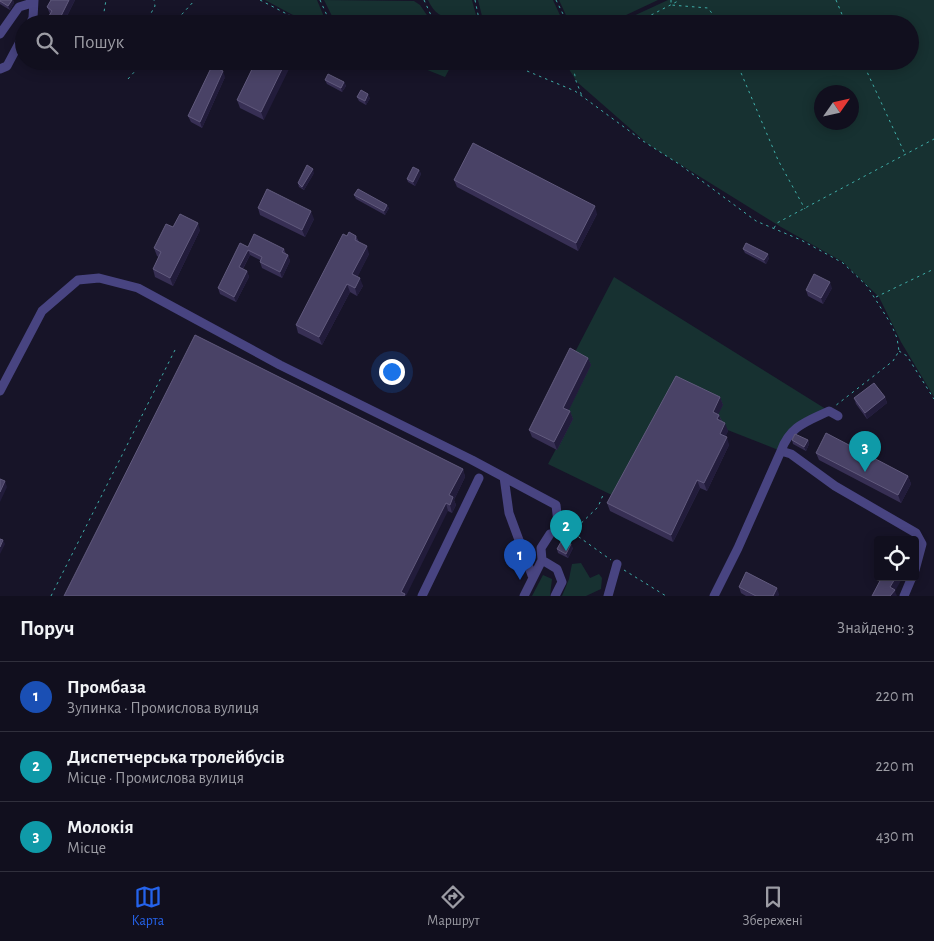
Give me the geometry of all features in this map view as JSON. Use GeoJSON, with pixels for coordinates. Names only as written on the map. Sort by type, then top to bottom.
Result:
{"type":"FeatureCollection","features":[{"type":"Feature","properties":{"kind":"street"},"geometry":{"type":"LineString","coordinates":[[0,34],[19,7],[34,2],[33,15]]}},
{"type":"Feature","properties":{"kind":"street"},"geometry":{"type":"LineString","coordinates":[[0,69],[7,66],[15,51]]}},
{"type":"Feature","properties":{"kind":"street"},"geometry":{"type":"LineString","coordinates":[[0,391],[42,310],[78,280],[100,278],[138,288],[280,365],[556,505],[555,532],[541,548],[542,560],[524,596]]}},
{"type":"Feature","properties":{"kind":"street"},"geometry":{"type":"LineString","coordinates":[[714,596],[738,548],[785,440],[793,429],[829,411],[838,416]]}},
{"type":"Feature","properties":{"kind":"street"},"geometry":{"type":"LineString","coordinates":[[781,451],[791,454],[835,486],[916,533],[918,536]]}},
{"type":"Feature","properties":{"kind":"street"},"geometry":{"type":"LineString","coordinates":[[504,477],[509,513],[533,578]]}},
{"type":"Feature","properties":{"kind":"street"},"geometry":{"type":"LineString","coordinates":[[422,596],[479,478]]}},
{"type":"Feature","properties":{"kind":"street"},"geometry":{"type":"LineString","coordinates":[[919,538],[922,544],[919,555]]}},
{"type":"Feature","properties":{"kind":"street"},"geometry":{"type":"LineString","coordinates":[[542,560],[557,569],[562,582],[555,596]]}},
{"type":"Feature","properties":{"kind":"street"},"geometry":{"type":"LineString","coordinates":[[608,596],[617,564]]}},
{"type":"Feature","properties":{"kind":"street"},"geometry":{"type":"LineString","coordinates":[[904,596],[910,581]]}},
{"type":"Feature","properties":{"kind":"path"},"geometry":{"type":"LineString","coordinates":[[104,15],[106,0]]}},
{"type":"Feature","properties":{"kind":"path"},"geometry":{"type":"LineString","coordinates":[[150,15],[155,6],[154,0]]}},
{"type":"Feature","properties":{"kind":"path"},"geometry":{"type":"LineString","coordinates":[[181,15],[195,0]]}},
{"type":"Feature","properties":{"kind":"path"},"geometry":{"type":"LineString","coordinates":[[260,0],[289,15]]}},
{"type":"Feature","properties":{"kind":"path"},"geometry":{"type":"LineString","coordinates":[[320,0],[327,15]]}},
{"type":"Feature","properties":{"kind":"path"},"geometry":{"type":"LineString","coordinates":[[424,0],[431,15]]}},
{"type":"Feature","properties":{"kind":"path"},"geometry":{"type":"LineString","coordinates":[[475,0],[478,15]]}},
{"type":"Feature","properties":{"kind":"path"},"geometry":{"type":"LineString","coordinates":[[556,0],[564,15]]}},
{"type":"Feature","properties":{"kind":"path"},"geometry":{"type":"LineString","coordinates":[[671,0],[671,5]]}},
{"type":"Feature","properties":{"kind":"path"},"geometry":{"type":"LineString","coordinates":[[652,15],[680,0]]}},
{"type":"Feature","properties":{"kind":"path"},"geometry":{"type":"LineString","coordinates":[[836,0],[842,15]]}},
{"type":"Feature","properties":{"kind":"path"},"geometry":{"type":"LineString","coordinates":[[671,5],[708,8],[713,15]]}},
{"type":"Feature","properties":{"kind":"path"},"geometry":{"type":"LineString","coordinates":[[128,79],[136,70]]}},
{"type":"Feature","properties":{"kind":"path"},"geometry":{"type":"LineString","coordinates":[[526,70],[563,84],[643,141],[679,164],[756,221],[801,240],[843,263],[867,286],[892,324],[899,350],[893,361],[829,411]]}},
{"type":"Feature","properties":{"kind":"path"},"geometry":{"type":"LineString","coordinates":[[574,70],[582,97]]}},
{"type":"Feature","properties":{"kind":"path"},"geometry":{"type":"LineString","coordinates":[[740,70],[778,160],[805,209]]}},
{"type":"Feature","properties":{"kind":"path"},"geometry":{"type":"LineString","coordinates":[[866,70],[905,154]]}},
{"type":"Feature","properties":{"kind":"path"},"geometry":{"type":"LineString","coordinates":[[774,229],[777,223],[934,139]]}},
{"type":"Feature","properties":{"kind":"path"},"geometry":{"type":"LineString","coordinates":[[875,297],[934,269]]}},
{"type":"Feature","properties":{"kind":"path"},"geometry":{"type":"LineString","coordinates":[[51,596],[176,348]]}},
{"type":"Feature","properties":{"kind":"path"},"geometry":{"type":"LineString","coordinates":[[899,350],[907,356],[934,399]]}},
{"type":"Feature","properties":{"kind":"path"},"geometry":{"type":"LineString","coordinates":[[572,532],[598,507],[603,495]]}},
{"type":"Feature","properties":{"kind":"path"},"geometry":{"type":"LineString","coordinates":[[555,532],[572,532],[666,596]]}},
{"type":"Feature","properties":{"kind":"green space"},"geometry":{"type":"Polygon","coordinates":[[[265,0],[317,0],[323,15],[294,15],[265,0]]]}},
{"type":"Feature","properties":{"kind":"green space"},"geometry":{"type":"Polygon","coordinates":[[[324,0],[414,1],[420,5],[427,15],[332,15],[324,0]]]}},
{"type":"Feature","properties":{"kind":"green space"},"geometry":{"type":"Polygon","coordinates":[[[428,0],[472,0],[476,15],[440,15],[432,8],[428,0]]]}},
{"type":"Feature","properties":{"kind":"green space"},"geometry":{"type":"Polygon","coordinates":[[[478,0],[553,0],[560,15],[482,15],[478,0]]]}},
{"type":"Feature","properties":{"kind":"green space"},"geometry":{"type":"Polygon","coordinates":[[[559,0],[658,0],[626,15],[566,15],[559,0]]]}},
{"type":"Feature","properties":{"kind":"green space"},"geometry":{"type":"Polygon","coordinates":[[[668,0],[934,0],[934,397],[901,342],[879,297],[843,262],[781,227],[649,145],[577,82],[570,70],[919,70],[919,15],[636,15],[668,0]]]}},
{"type":"Feature","properties":{"kind":"green space"},"geometry":{"type":"Polygon","coordinates":[[[428,70],[449,70],[445,77],[428,70]]]}},
{"type":"Feature","properties":{"kind":"green space"},"geometry":{"type":"Polygon","coordinates":[[[614,277],[829,411],[793,429],[781,451],[720,427],[618,498],[548,464],[572,419],[566,416],[573,356],[614,277]]]}},
{"type":"Feature","properties":{"kind":"green space"},"geometry":{"type":"Polygon","coordinates":[[[581,563],[590,578],[599,574],[602,578],[601,589],[586,596],[562,596],[569,579],[572,564],[581,563]]]}},
{"type":"Feature","properties":{"kind":"green space"},"geometry":{"type":"Polygon","coordinates":[[[543,575],[552,579],[550,596],[532,596],[543,575]]]}},
{"type":"Feature","properties":{"kind":"building"},"geometry":{"type":"Polygon","coordinates":[[[0,0],[12,0],[8,6],[0,0]]]}},
{"type":"Feature","properties":{"kind":"building"},"geometry":{"type":"Polygon","coordinates":[[[51,0],[69,0],[62,15],[50,15],[52,11],[47,7],[51,0]]]}},
{"type":"Feature","properties":{"kind":"building"},"geometry":{"type":"Polygon","coordinates":[[[210,70],[223,71],[200,122],[188,116],[210,70]]]}},
{"type":"Feature","properties":{"kind":"building"},"geometry":{"type":"Polygon","coordinates":[[[252,70],[282,70],[261,112],[237,100],[252,70]]]}},
{"type":"Feature","properties":{"kind":"building"},"geometry":{"type":"Polygon","coordinates":[[[328,74],[344,82],[341,88],[325,80],[328,74]]]}},
{"type":"Feature","properties":{"kind":"building"},"geometry":{"type":"Polygon","coordinates":[[[361,90],[368,94],[365,101],[357,97],[361,90]]]}},
{"type":"Feature","properties":{"kind":"building"},"geometry":{"type":"Polygon","coordinates":[[[473,143],[595,206],[576,243],[454,180],[473,143]]]}},
{"type":"Feature","properties":{"kind":"building"},"geometry":{"type":"Polygon","coordinates":[[[307,165],[313,169],[302,187],[298,183],[307,165]]]}},
{"type":"Feature","properties":{"kind":"building"},"geometry":{"type":"Polygon","coordinates":[[[413,167],[419,170],[413,182],[407,179],[413,167]]]}},
{"type":"Feature","properties":{"kind":"building"},"geometry":{"type":"Polygon","coordinates":[[[267,189],[311,211],[302,230],[258,208],[267,189]]]}},
{"type":"Feature","properties":{"kind":"building"},"geometry":{"type":"Polygon","coordinates":[[[358,189],[387,205],[384,211],[354,195],[358,189]]]}},
{"type":"Feature","properties":{"kind":"building"},"geometry":{"type":"Polygon","coordinates":[[[180,214],[198,223],[170,278],[153,269],[161,252],[154,248],[166,224],[173,227],[180,214]]]}},
{"type":"Feature","properties":{"kind":"building"},"geometry":{"type":"Polygon","coordinates":[[[349,232],[356,236],[355,240],[367,246],[352,274],[360,278],[355,288],[347,284],[319,337],[296,325],[343,234],[347,236],[349,232]]]}},
{"type":"Feature","properties":{"kind":"building"},"geometry":{"type":"Polygon","coordinates":[[[254,234],[284,249],[282,252],[288,255],[280,272],[260,262],[262,257],[248,250],[239,267],[247,271],[234,297],[218,288],[240,243],[248,247],[254,234]]]}},
{"type":"Feature","properties":{"kind":"building"},"geometry":{"type":"Polygon","coordinates":[[[746,243],[768,254],[764,260],[743,249],[746,243]]]}},
{"type":"Feature","properties":{"kind":"building"},"geometry":{"type":"Polygon","coordinates":[[[814,274],[830,282],[821,298],[806,290],[814,274]]]}},
{"type":"Feature","properties":{"kind":"building"},"geometry":{"type":"Polygon","coordinates":[[[195,335],[463,469],[449,495],[453,497],[450,505],[446,503],[401,592],[405,594],[404,596],[64,596],[195,335]]]}},
{"type":"Feature","properties":{"kind":"building"},"geometry":{"type":"Polygon","coordinates":[[[570,348],[588,358],[563,408],[570,411],[554,442],[529,430],[570,348]]]}},
{"type":"Feature","properties":{"kind":"building"},"geometry":{"type":"Polygon","coordinates":[[[676,376],[720,397],[713,412],[719,415],[717,419],[725,423],[720,434],[727,437],[704,483],[697,480],[671,535],[607,503],[676,376]]]}},
{"type":"Feature","properties":{"kind":"building"},"geometry":{"type":"Polygon","coordinates":[[[874,383],[885,397],[865,413],[854,398],[874,383]]]}},
{"type":"Feature","properties":{"kind":"building"},"geometry":{"type":"Polygon","coordinates":[[[826,433],[908,476],[898,495],[816,453],[826,433]]]}},
{"type":"Feature","properties":{"kind":"building"},"geometry":{"type":"Polygon","coordinates":[[[795,434],[808,440],[804,447],[792,440],[795,434]]]}},
{"type":"Feature","properties":{"kind":"building"},"geometry":{"type":"Polygon","coordinates":[[[0,479],[5,481],[0,492],[0,479]]]}},
{"type":"Feature","properties":{"kind":"building"},"geometry":{"type":"Polygon","coordinates":[[[562,540],[571,544],[566,554],[557,549],[562,540]]]}},
{"type":"Feature","properties":{"kind":"building"},"geometry":{"type":"Polygon","coordinates":[[[746,572],[777,588],[773,596],[756,596],[739,587],[746,572]]]}},
{"type":"Feature","properties":{"kind":"building"},"geometry":{"type":"Polygon","coordinates":[[[880,581],[894,581],[890,587],[895,590],[890,596],[872,596],[880,581]]]}},
{"type":"Feature","properties":{"kind":"place","name":"Молокія"},"geometry":{"type":"Point","coordinates":[865,472]}},
{"type":"Feature","properties":{"kind":"place","name":"Диспетчерська тролейбусів"},"geometry":{"type":"Point","coordinates":[566,551]}},
{"type":"Feature","properties":{"kind":"place","name":"Промбаза"},"geometry":{"type":"Point","coordinates":[520,580]}}]}
